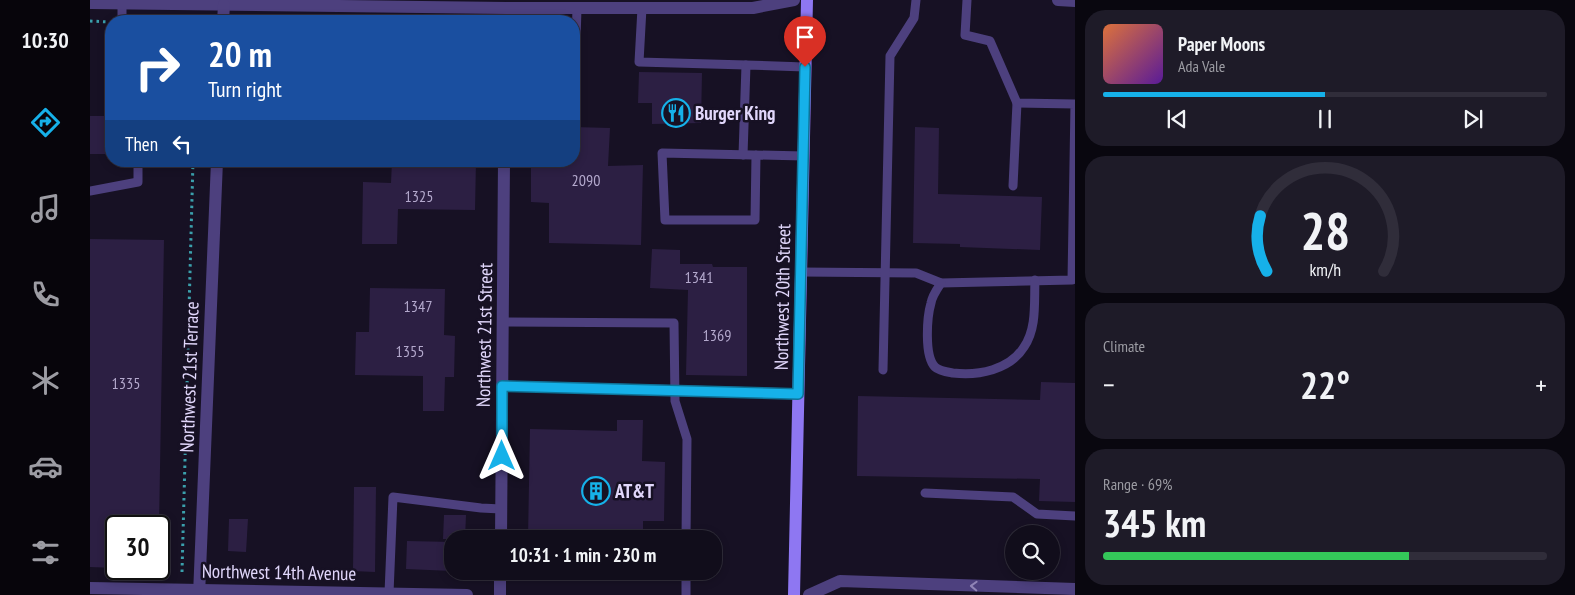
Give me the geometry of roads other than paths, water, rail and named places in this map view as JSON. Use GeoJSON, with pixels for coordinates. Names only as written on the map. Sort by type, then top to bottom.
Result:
{"type":"FeatureCollection","features":[{"type":"Feature","properties":{"kind":"main road","name":"Northwest 20th Street"},"geometry":{"type":"LineString","coordinates":[[794,595],[807,0]]}},
{"type":"Feature","properties":{"kind":"street"},"geometry":{"type":"LineString","coordinates":[[90,3],[224,5],[506,4],[577,8],[642,8],[660,4],[753,8],[794,0]]}},
{"type":"Feature","properties":{"kind":"street"},"geometry":{"type":"LineString","coordinates":[[1058,0],[1075,1]]}},
{"type":"Feature","properties":{"kind":"street"},"geometry":{"type":"LineString","coordinates":[[223,15],[224,5]]}},
{"type":"Feature","properties":{"kind":"street","name":"Northwest 21st Terrace"},"geometry":{"type":"LineString","coordinates":[[199,592],[217,167]]}},
{"type":"Feature","properties":{"kind":"street","name":"Northwest 21st Street"},"geometry":{"type":"LineString","coordinates":[[501,530],[504,167]]}},
{"type":"Feature","properties":{"kind":"street"},"geometry":{"type":"LineString","coordinates":[[500,580],[500,595]]}},
{"type":"Feature","properties":{"kind":"street"},"geometry":{"type":"LineString","coordinates":[[809,595],[840,581],[1075,589]]}},
{"type":"Feature","properties":{"kind":"street","name":"Northwest 14th Avenue"},"geometry":{"type":"LineString","coordinates":[[90,588],[199,592],[467,595]]}},
{"type":"Feature","properties":{"kind":"lane"},"geometry":{"type":"LineString","coordinates":[[883,370],[890,56],[914,18],[916,0]]}},
{"type":"Feature","properties":{"kind":"lane"},"geometry":{"type":"LineString","coordinates":[[967,0],[964,35],[990,41],[1017,103],[1013,186]]}},
{"type":"Feature","properties":{"kind":"lane"},"geometry":{"type":"LineString","coordinates":[[122,2],[122,15]]}},
{"type":"Feature","properties":{"kind":"lane"},"geometry":{"type":"LineString","coordinates":[[577,8],[577,15]]}},
{"type":"Feature","properties":{"kind":"lane"},"geometry":{"type":"LineString","coordinates":[[642,8],[639,62],[805,67]]}},
{"type":"Feature","properties":{"kind":"lane"},"geometry":{"type":"LineString","coordinates":[[743,155],[746,66]]}},
{"type":"Feature","properties":{"kind":"lane"},"geometry":{"type":"LineString","coordinates":[[801,272],[916,273],[941,283],[1074,280],[1075,104],[1017,103]]}},
{"type":"Feature","properties":{"kind":"lane"},"geometry":{"type":"LineString","coordinates":[[756,155],[755,220],[665,220],[662,153],[804,156]]}},
{"type":"Feature","properties":{"kind":"lane"},"geometry":{"type":"LineString","coordinates":[[90,191],[138,182],[138,167]]}},
{"type":"Feature","properties":{"kind":"lane"},"geometry":{"type":"LineString","coordinates":[[941,283],[931,302],[928,327],[929,356],[935,367],[945,372],[958,373],[986,372],[1015,359],[1024,348],[1032,333],[1035,280]]}},
{"type":"Feature","properties":{"kind":"lane"},"geometry":{"type":"LineString","coordinates":[[502,322],[674,323],[675,401],[687,439],[686,530]]}},
{"type":"Feature","properties":{"kind":"lane"},"geometry":{"type":"LineString","coordinates":[[502,386],[798,394]]}},
{"type":"Feature","properties":{"kind":"lane"},"geometry":{"type":"LineString","coordinates":[[925,493],[1013,497],[1037,514],[1075,516]]}},
{"type":"Feature","properties":{"kind":"lane"},"geometry":{"type":"LineString","coordinates":[[389,593],[393,497],[501,509]]}},
{"type":"Feature","properties":{"kind":"lane"},"geometry":{"type":"LineString","coordinates":[[686,580],[686,595]]}},
{"type":"Feature","properties":{"kind":"place","name":"Burger King"},"geometry":{"type":"Point","coordinates":[676,113]}},
{"type":"Feature","properties":{"kind":"place","name":"AT&T"},"geometry":{"type":"Point","coordinates":[596,491]}}]}
